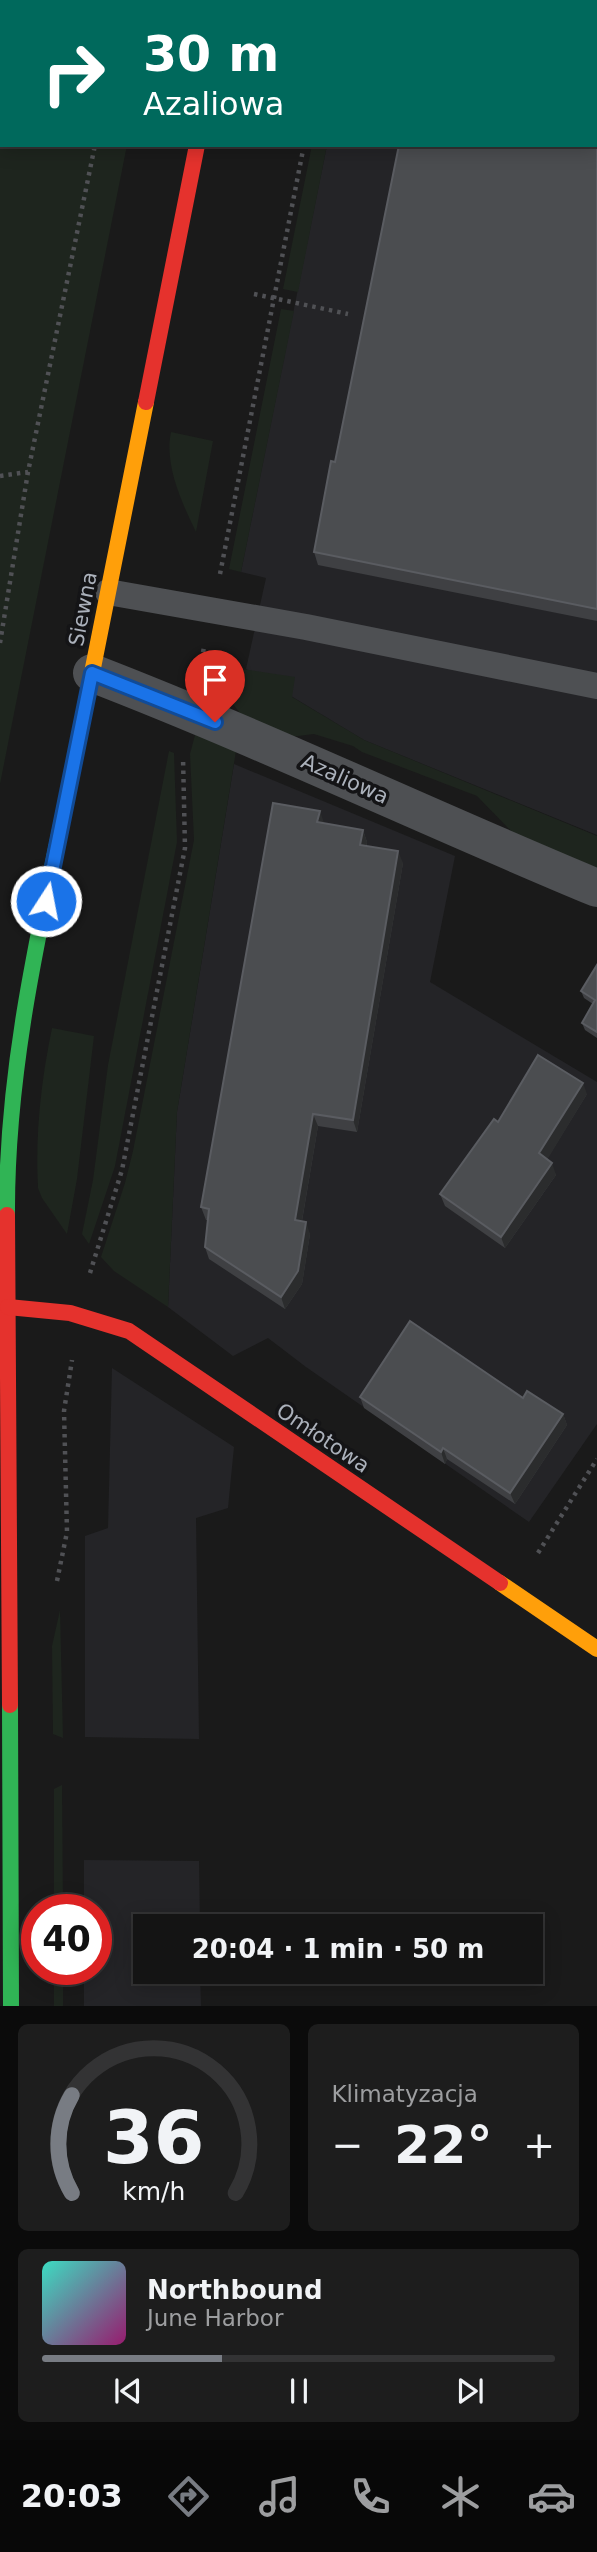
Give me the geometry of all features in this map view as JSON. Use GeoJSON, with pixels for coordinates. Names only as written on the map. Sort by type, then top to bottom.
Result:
{"type":"FeatureCollection","features":[{"type":"Feature","properties":{"kind":"street","name":"Siewna"},"geometry":{"type":"LineString","coordinates":[[11,2006],[7,1168],[12,1095],[22,1023],[197,147]]}},
{"type":"Feature","properties":{"kind":"street","name":"Azaliowa"},"geometry":{"type":"LineString","coordinates":[[92,673],[191,711],[477,838],[597,888]]}},
{"type":"Feature","properties":{"kind":"street","name":"Omłotowa"},"geometry":{"type":"LineString","coordinates":[[8,1307],[43,1307],[66,1311],[129,1331],[597,1649]]}},
{"type":"Feature","properties":{"kind":"lane"},"geometry":{"type":"LineString","coordinates":[[108,592],[306,627],[597,686]]}},
{"type":"Feature","properties":{"kind":"path"},"geometry":{"type":"LineString","coordinates":[[0,643],[28,472],[95,147]]}},
{"type":"Feature","properties":{"kind":"path"},"geometry":{"type":"LineString","coordinates":[[223,561],[304,147]]}},
{"type":"Feature","properties":{"kind":"path"},"geometry":{"type":"LineString","coordinates":[[254,294],[348,314]]}},
{"type":"Feature","properties":{"kind":"path"},"geometry":{"type":"LineString","coordinates":[[0,476],[28,472]]}},
{"type":"Feature","properties":{"kind":"path"},"geometry":{"type":"LineString","coordinates":[[91,1270],[122,1170],[185,848],[183,753]]}},
{"type":"Feature","properties":{"kind":"path"},"geometry":{"type":"LineString","coordinates":[[512,1591],[597,1459]]}},
{"type":"Feature","properties":{"kind":"shaded area"},"geometry":{"type":"Polygon","coordinates":[[[0,147],[127,147],[0,784],[0,147]]]}},
{"type":"Feature","properties":{"kind":"shaded area"},"geometry":{"type":"Polygon","coordinates":[[[312,147],[327,147],[298,292],[283,289],[312,147]]]}},
{"type":"Feature","properties":{"kind":"shaded area"},"geometry":{"type":"Polygon","coordinates":[[[327,147],[597,147],[597,835],[364,740],[246,669],[266,578],[241,572],[327,147]]]}},
{"type":"Feature","properties":{"kind":"shaded area"},"geometry":{"type":"Polygon","coordinates":[[[281,309],[294,311],[241,572],[229,569],[281,309]]]}},
{"type":"Feature","properties":{"kind":"shaded area"},"geometry":{"type":"Polygon","coordinates":[[[171,432],[213,441],[196,532],[172,470],[169,445],[171,432]]]}},
{"type":"Feature","properties":{"kind":"shaded area"},"geometry":{"type":"Polygon","coordinates":[[[242,669],[295,677],[292,697],[364,740],[597,836],[597,868],[513,833],[477,796],[362,752],[353,746],[314,734],[282,738],[257,727],[239,712],[231,701],[231,673],[242,669]]]}},
{"type":"Feature","properties":{"kind":"shaded area"},"geometry":{"type":"Polygon","coordinates":[[[195,735],[236,751],[177,1112],[168,1307],[114,1271],[101,1257],[133,1151],[194,840],[190,754],[195,735]]]}},
{"type":"Feature","properties":{"kind":"shaded area"},"geometry":{"type":"Polygon","coordinates":[[[169,751],[174,753],[177,842],[115,1166],[89,1244],[82,1234],[93,1180],[108,1065],[169,751]]]}},
{"type":"Feature","properties":{"kind":"shaded area"},"geometry":{"type":"Polygon","coordinates":[[[234,764],[455,856],[430,982],[597,1082],[597,1424],[529,1522],[268,1338],[233,1356],[168,1307],[177,1112],[234,764]]]}},
{"type":"Feature","properties":{"kind":"shaded area"},"geometry":{"type":"Polygon","coordinates":[[[52,1028],[94,1036],[77,1179],[67,1234],[38,1188],[40,1108],[52,1028]]]}},
{"type":"Feature","properties":{"kind":"shaded area"},"geometry":{"type":"Polygon","coordinates":[[[112,1368],[234,1447],[228,1508],[196,1518],[199,1739],[85,1737],[85,1536],[108,1528],[112,1368]]]}},
{"type":"Feature","properties":{"kind":"shaded area"},"geometry":{"type":"Polygon","coordinates":[[[60,1610],[63,1738],[53,1734],[52,1646],[60,1610]]]}},
{"type":"Feature","properties":{"kind":"shaded area"},"geometry":{"type":"Polygon","coordinates":[[[62,1785],[63,1894],[54,1894],[54,1789],[62,1785]]]}},
{"type":"Feature","properties":{"kind":"shaded area"},"geometry":{"type":"Polygon","coordinates":[[[84,1860],[199,1861],[200,1914],[133,1914],[133,1984],[200,1984],[201,2006],[84,2006],[84,1985],[112,1985],[112,1894],[84,1894],[84,1860]]]}},
{"type":"Feature","properties":{"kind":"shaded area"},"geometry":{"type":"Polygon","coordinates":[[[54,1985],[63,1985],[63,2006],[54,2006],[54,1985]]]}},
{"type":"Feature","properties":{"kind":"building"},"geometry":{"type":"Polygon","coordinates":[[[399,147],[597,147],[597,609],[314,552],[331,461],[335,462],[399,147]]]}},
{"type":"Feature","properties":{"kind":"building"},"geometry":{"type":"Polygon","coordinates":[[[273,803],[320,811],[317,822],[363,830],[360,845],[398,851],[353,1120],[313,1114],[295,1220],[306,1222],[298,1271],[281,1297],[205,1247],[209,1209],[201,1207],[273,803]]]}},
{"type":"Feature","properties":{"kind":"building"},"geometry":{"type":"Polygon","coordinates":[[[597,965],[597,1032],[582,1023],[595,1000],[581,991],[597,965]]]}},
{"type":"Feature","properties":{"kind":"building"},"geometry":{"type":"Polygon","coordinates":[[[538,1055],[583,1083],[539,1153],[552,1163],[501,1237],[440,1194],[494,1119],[498,1122],[538,1055]]]}},
{"type":"Feature","properties":{"kind":"building"},"geometry":{"type":"Polygon","coordinates":[[[410,1321],[523,1398],[527,1391],[563,1414],[510,1493],[443,1448],[441,1452],[360,1397],[410,1321]]]}},
{"type":"Feature","properties":{"kind":"traffic: fast"},"geometry":{"type":"LineString","coordinates":[[7,1215],[8,1156],[20,1040],[40,925],[76,753]]}},
{"type":"Feature","properties":{"kind":"traffic: fast"},"geometry":{"type":"LineString","coordinates":[[10,1705],[11,2006]]}},
{"type":"Feature","properties":{"kind":"traffic: slow"},"geometry":{"type":"LineString","coordinates":[[76,753],[146,402]]}},
{"type":"Feature","properties":{"kind":"traffic: slow"},"geometry":{"type":"LineString","coordinates":[[500,1583],[597,1649]]}},
{"type":"Feature","properties":{"kind":"traffic: jam"},"geometry":{"type":"LineString","coordinates":[[146,402],[197,147]]}},
{"type":"Feature","properties":{"kind":"traffic: jam"},"geometry":{"type":"LineString","coordinates":[[7,1215],[10,1705]]}},
{"type":"Feature","properties":{"kind":"traffic: jam"},"geometry":{"type":"LineString","coordinates":[[8,1307],[70,1313],[129,1331],[500,1583]]}},
{"type":"Feature","properties":{"kind":"route"},"geometry":{"type":"LineString","coordinates":[[46,901],[92,673],[215,722]]}}]}
